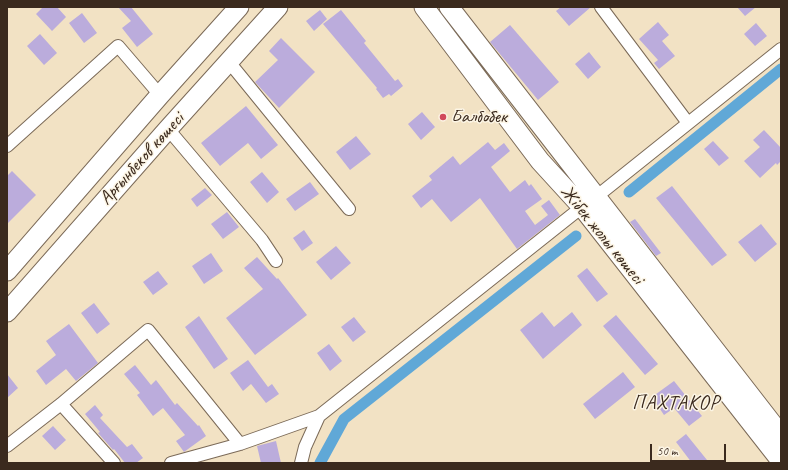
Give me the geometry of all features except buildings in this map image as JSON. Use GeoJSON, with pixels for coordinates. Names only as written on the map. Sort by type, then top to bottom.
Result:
{"type":"FeatureCollection","features":[{"type":"Feature","properties":{"kind":"main road","name":"Арғынбеков көшесі"},"geometry":{"type":"LineString","coordinates":[[7,271],[160,95],[239,7]]}},
{"type":"Feature","properties":{"kind":"main road","name":"Арғынбеков көшесі"},"geometry":{"type":"LineString","coordinates":[[7,312],[278,7]]}},
{"type":"Feature","properties":{"kind":"main road","name":"Жібек жолы көшесі"},"geometry":{"type":"LineString","coordinates":[[424,7],[540,161],[589,202],[781,435]]}},
{"type":"Feature","properties":{"kind":"main road","name":"Жібек жолы көшесі"},"geometry":{"type":"LineString","coordinates":[[449,7],[589,202],[781,461]]}},
{"type":"Feature","properties":{"kind":"street"},"geometry":{"type":"LineString","coordinates":[[601,7],[688,123]]}},
{"type":"Feature","properties":{"kind":"street"},"geometry":{"type":"LineString","coordinates":[[7,146],[118,46],[160,95]]}},
{"type":"Feature","properties":{"kind":"street"},"geometry":{"type":"LineString","coordinates":[[171,463],[240,444],[318,416],[781,49]]}},
{"type":"Feature","properties":{"kind":"street"},"geometry":{"type":"LineString","coordinates":[[228,62],[349,209]]}},
{"type":"Feature","properties":{"kind":"street"},"geometry":{"type":"LineString","coordinates":[[168,129],[262,240],[276,262]]}},
{"type":"Feature","properties":{"kind":"street"},"geometry":{"type":"LineString","coordinates":[[7,446],[60,404],[148,330],[240,444]]}},
{"type":"Feature","properties":{"kind":"street"},"geometry":{"type":"LineString","coordinates":[[60,404],[114,463]]}},
{"type":"Feature","properties":{"kind":"street"},"geometry":{"type":"LineString","coordinates":[[301,463],[305,446],[318,416]]}},
{"type":"Feature","properties":{"kind":"waterway"},"geometry":{"type":"LineString","coordinates":[[629,192],[781,69]]}},
{"type":"Feature","properties":{"kind":"waterway"},"geometry":{"type":"LineString","coordinates":[[320,463],[344,419],[576,236]]}},
{"type":"Feature","properties":{"kind":"place","name":"Балбобек"},"geometry":{"type":"Point","coordinates":[443,117]}},
{"type":"Feature","properties":{"kind":"district","name":"ПАХТАКОР"},"geometry":{"type":"Point","coordinates":[676,404]}}]}
